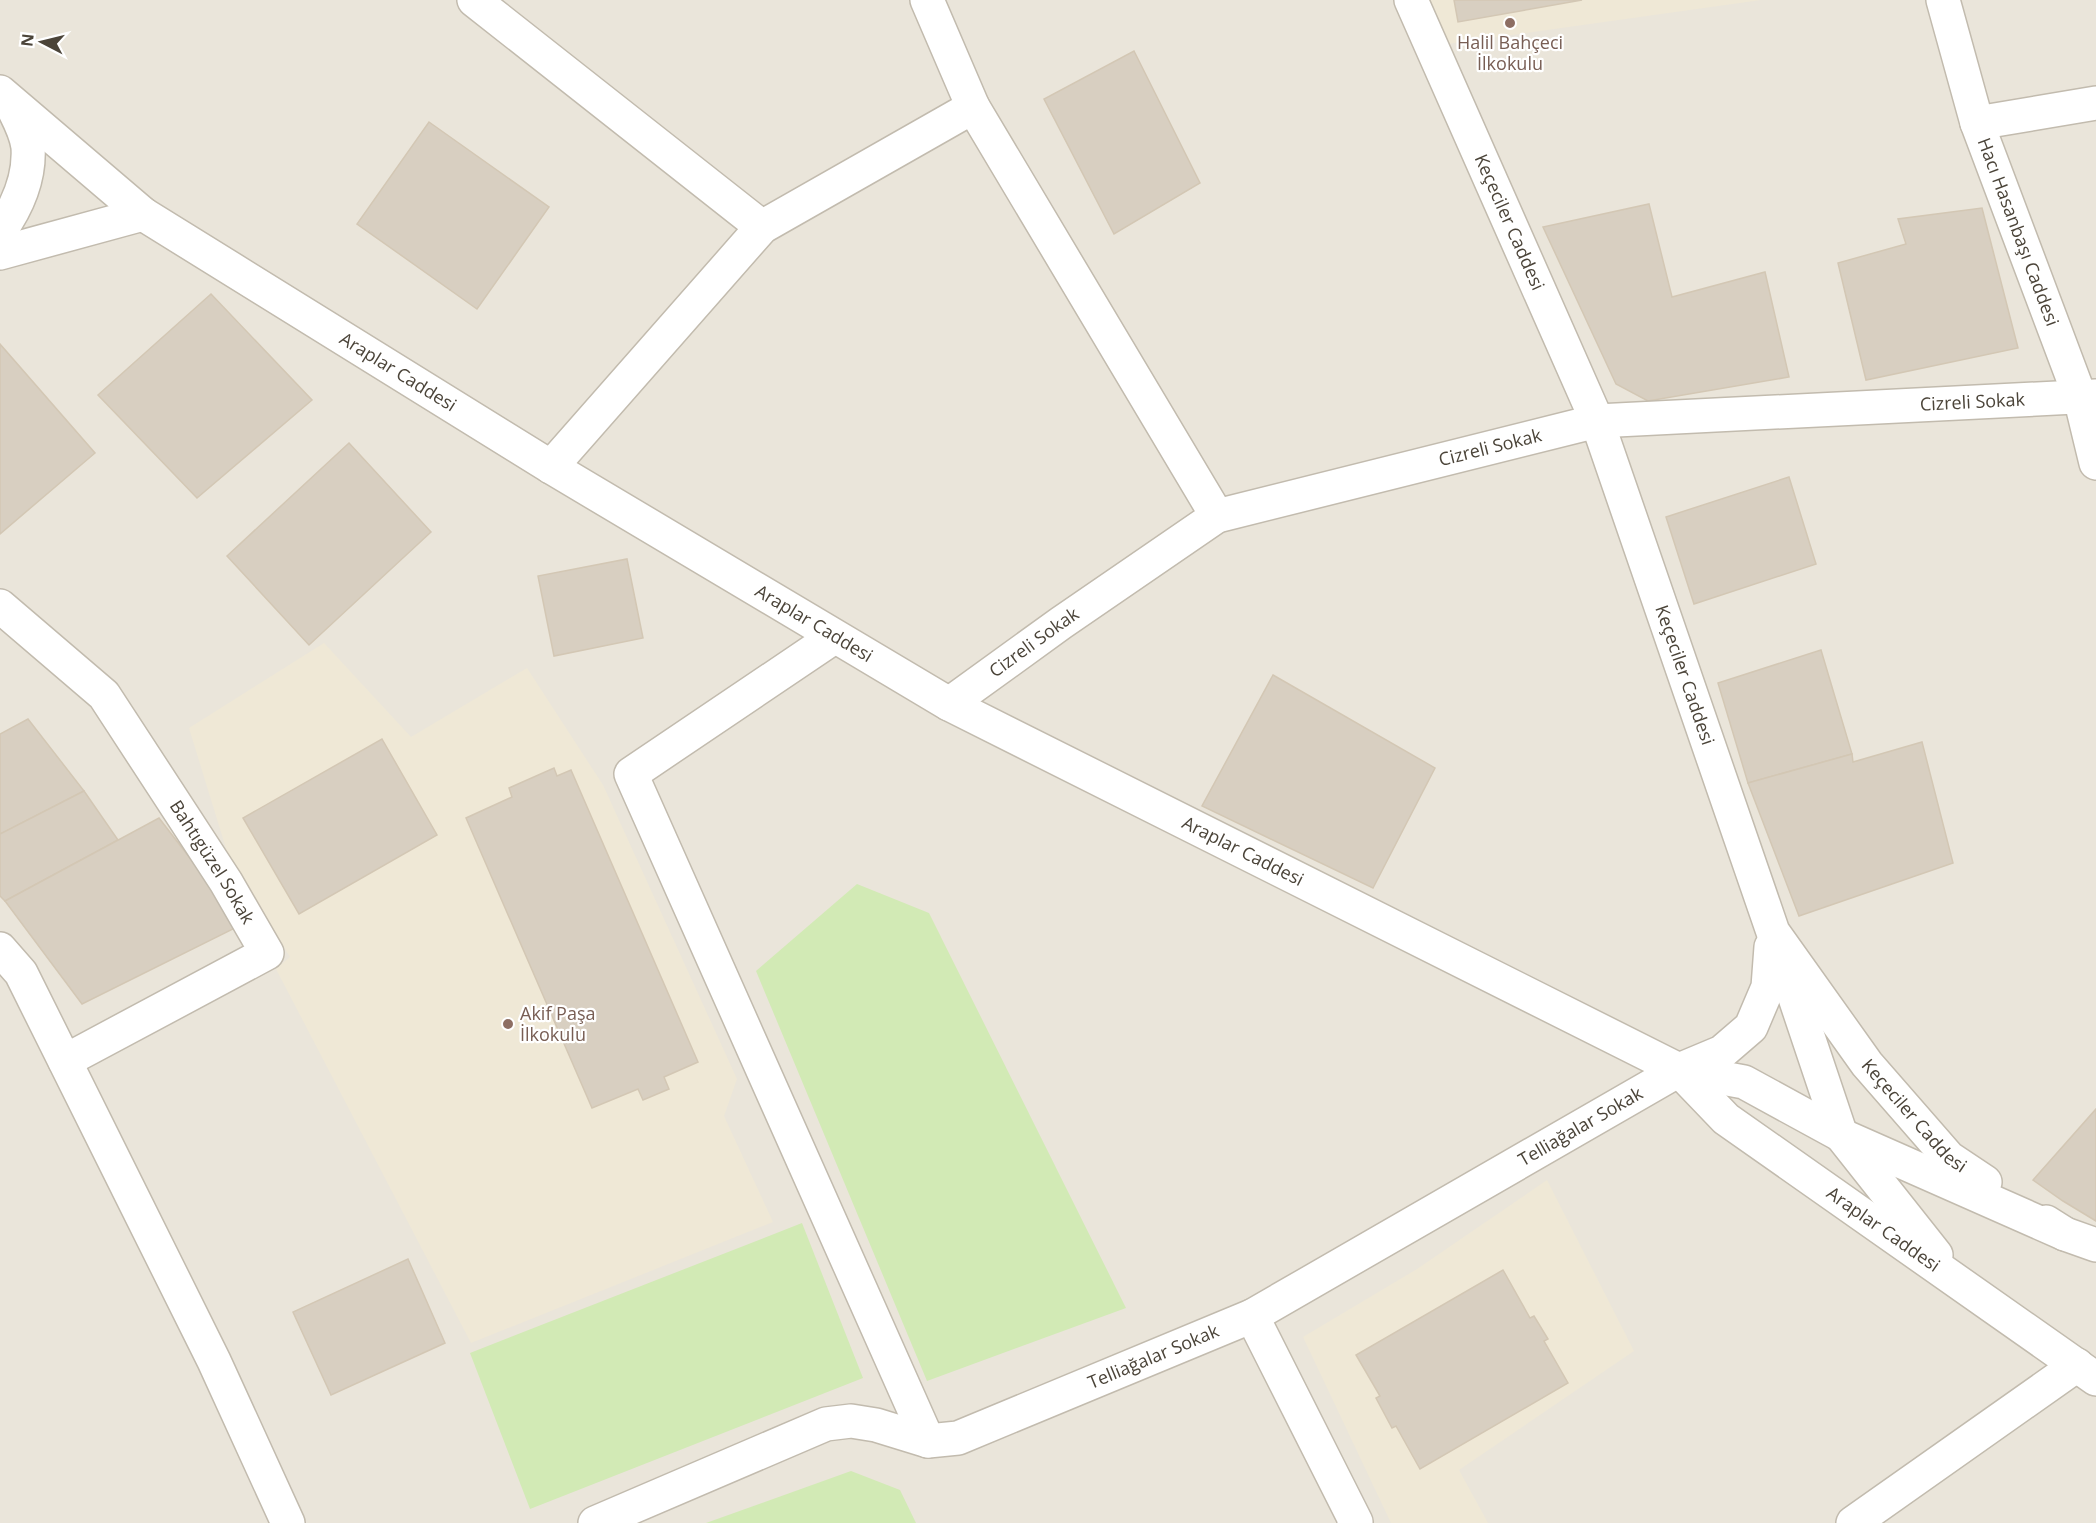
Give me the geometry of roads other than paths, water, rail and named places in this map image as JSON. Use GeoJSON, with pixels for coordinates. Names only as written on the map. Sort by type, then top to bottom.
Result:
{"type":"FeatureCollection","features":[{"type":"Feature","properties":{"kind":"street"},"geometry":{"type":"LineString","coordinates":[[474,0],[762,227]]}},
{"type":"Feature","properties":{"kind":"street"},"geometry":{"type":"LineString","coordinates":[[927,0],[973,108],[1217,516]]}},
{"type":"Feature","properties":{"kind":"street","name":"Keçeciler Caddesi"},"geometry":{"type":"LineString","coordinates":[[1411,0],[1597,421],[1773,932],[1867,1064],[1949,1158],[2065,1234],[2096,1245]]}},
{"type":"Feature","properties":{"kind":"street","name":"Hacı Hasanbaşı Caddesi"},"geometry":{"type":"LineString","coordinates":[[1943,0],[1977,123],[2088,396],[2096,463]]}},
{"type":"Feature","properties":{"kind":"street"},"geometry":{"type":"LineString","coordinates":[[0,231],[18,202],[26,176],[28,147],[20,121],[4,94]]}},
{"type":"Feature","properties":{"kind":"street","name":"Araplar Caddesi"},"geometry":{"type":"LineString","coordinates":[[4,94],[143,214],[551,467],[949,704],[1679,1070],[1744,1082],[1841,1135],[2065,1234]]}},
{"type":"Feature","properties":{"kind":"street"},"geometry":{"type":"LineString","coordinates":[[1977,123],[2096,103]]}},
{"type":"Feature","properties":{"kind":"street"},"geometry":{"type":"LineString","coordinates":[[551,467],[762,227],[973,108]]}},
{"type":"Feature","properties":{"kind":"street"},"geometry":{"type":"LineString","coordinates":[[0,254],[143,214]]}},
{"type":"Feature","properties":{"kind":"street","name":"Cizreli Sokak"},"geometry":{"type":"LineString","coordinates":[[949,704],[1061,623],[1217,516],[1597,421],[2088,396]]}},
{"type":"Feature","properties":{"kind":"street","name":"Bahtıgüzel Sokak"},"geometry":{"type":"LineString","coordinates":[[0,606],[104,695],[226,882],[267,953],[64,1061]]}},
{"type":"Feature","properties":{"kind":"street"},"geometry":{"type":"LineString","coordinates":[[834,637],[632,774],[928,1441]]}},
{"type":"Feature","properties":{"kind":"street"},"geometry":{"type":"LineString","coordinates":[[1773,932],[1841,1135],[1956,1281]]}},
{"type":"Feature","properties":{"kind":"street","name":"Telliağalar Sokak"},"geometry":{"type":"LineString","coordinates":[[595,1523],[826,1424],[851,1421],[876,1425],[928,1441],[958,1438],[1252,1316],[1679,1070],[1722,1052],[1751,1028],[1768,987],[1773,932]]}},
{"type":"Feature","properties":{"kind":"street"},"geometry":{"type":"LineString","coordinates":[[0,949],[11,981],[64,1061],[214,1362],[288,1523]]}},
{"type":"Feature","properties":{"kind":"street","name":"Araplar Caddesi"},"geometry":{"type":"LineString","coordinates":[[1679,1070],[1726,1119],[2086,1372]]}},
{"type":"Feature","properties":{"kind":"street"},"geometry":{"type":"LineString","coordinates":[[1252,1316],[1356,1522],[1354,1523]]}},
{"type":"Feature","properties":{"kind":"street"},"geometry":{"type":"LineString","coordinates":[[1853,1523],[2086,1372]]}},
{"type":"Feature","properties":{"kind":"place","name":"Halil Bahçeci İlkokulu"},"geometry":{"type":"Point","coordinates":[1510,23]}},
{"type":"Feature","properties":{"kind":"place","name":"Akif Paşa İlkokulu"},"geometry":{"type":"Point","coordinates":[508,1024]}}]}
